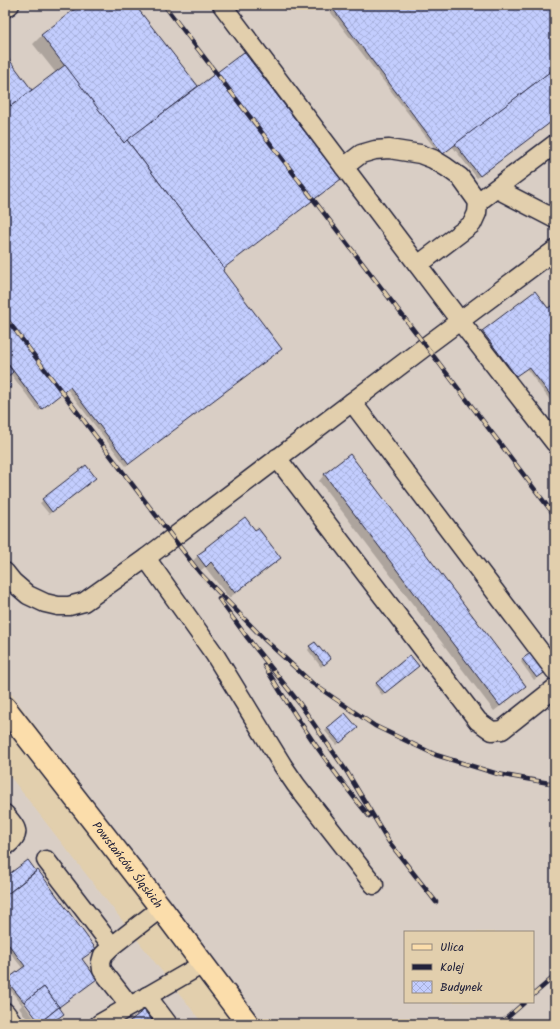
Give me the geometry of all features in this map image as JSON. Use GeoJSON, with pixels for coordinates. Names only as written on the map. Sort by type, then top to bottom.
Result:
{"type":"FeatureCollection","features":[{"type":"Feature","properties":{"kind":"main road","name":"Powstańców Śląskich"},"geometry":{"type":"LineString","coordinates":[[5,708],[161,908],[248,1024]]}},
{"type":"Feature","properties":{"kind":"street"},"geometry":{"type":"LineString","coordinates":[[5,8],[10,5]]}},
{"type":"Feature","properties":{"kind":"street"},"geometry":{"type":"LineString","coordinates":[[222,5],[460,321],[555,443]]}},
{"type":"Feature","properties":{"kind":"street"},"geometry":{"type":"LineString","coordinates":[[478,202],[555,144]]}},
{"type":"Feature","properties":{"kind":"street"},"geometry":{"type":"LineString","coordinates":[[344,166],[361,154],[375,150],[389,149],[420,154],[433,159],[460,177],[478,202],[477,213],[472,224],[418,265]]}},
{"type":"Feature","properties":{"kind":"street"},"geometry":{"type":"LineString","coordinates":[[497,189],[555,219]]}},
{"type":"Feature","properties":{"kind":"street"},"geometry":{"type":"LineString","coordinates":[[5,572],[13,582],[28,595],[44,603],[58,606],[69,606],[84,602],[146,558],[460,321],[553,255]]}},
{"type":"Feature","properties":{"kind":"street"},"geometry":{"type":"LineString","coordinates":[[352,402],[555,671]]}},
{"type":"Feature","properties":{"kind":"street"},"geometry":{"type":"LineString","coordinates":[[277,458],[478,722],[492,731],[502,730],[555,688]]}},
{"type":"Feature","properties":{"kind":"street"},"geometry":{"type":"LineString","coordinates":[[146,558],[215,655],[288,772],[374,885]]}},
{"type":"Feature","properties":{"kind":"street"},"geometry":{"type":"LineString","coordinates":[[5,814],[15,826],[17,831],[13,841],[5,847]]}},
{"type":"Feature","properties":{"kind":"street"},"geometry":{"type":"LineString","coordinates":[[46,860],[112,946]]}},
{"type":"Feature","properties":{"kind":"street"},"geometry":{"type":"LineString","coordinates":[[130,1006],[102,970],[101,962],[103,955],[112,946],[161,908]]}},
{"type":"Feature","properties":{"kind":"street"},"geometry":{"type":"LineString","coordinates":[[99,1024],[203,964]]}},
{"type":"Feature","properties":{"kind":"street"},"geometry":{"type":"LineString","coordinates":[[147,996],[168,1024]]}},
{"type":"Feature","properties":{"kind":"street"},"geometry":{"type":"LineString","coordinates":[[5,1012],[14,1024]]}},
{"type":"Feature","properties":{"kind":"shaded area"},"geometry":{"type":"Polygon","coordinates":[[[5,5],[555,5],[555,1024],[264,1024],[5,686],[5,5]]]}},
{"type":"Feature","properties":{"kind":"shaded area"},"geometry":{"type":"Polygon","coordinates":[[[5,770],[57,837],[203,1024],[5,1024],[5,770]]]}},
{"type":"Feature","properties":{"kind":"building"},"geometry":{"type":"Polygon","coordinates":[[[80,5],[135,5],[198,86],[124,143],[41,35],[80,5]]]}},
{"type":"Feature","properties":{"kind":"building"},"geometry":{"type":"Polygon","coordinates":[[[330,5],[555,5],[555,68],[443,154],[330,5]]]}},
{"type":"Feature","properties":{"kind":"building"},"geometry":{"type":"Polygon","coordinates":[[[244,52],[341,179],[224,268],[127,140],[244,52]]]}},
{"type":"Feature","properties":{"kind":"building"},"geometry":{"type":"Polygon","coordinates":[[[5,54],[32,90],[11,106],[5,98],[5,54]]]}},
{"type":"Feature","properties":{"kind":"building"},"geometry":{"type":"Polygon","coordinates":[[[65,65],[124,143],[127,140],[224,268],[223,271],[282,349],[129,464],[70,387],[42,409],[5,360],[5,98],[11,106],[65,65]]]}},
{"type":"Feature","properties":{"kind":"building"},"geometry":{"type":"Polygon","coordinates":[[[555,68],[555,119],[480,176],[455,144],[555,68]]]}},
{"type":"Feature","properties":{"kind":"building"},"geometry":{"type":"Polygon","coordinates":[[[535,291],[548,308],[554,304],[555,305],[555,401],[529,367],[516,376],[482,331],[535,291]]]}},
{"type":"Feature","properties":{"kind":"building"},"geometry":{"type":"Polygon","coordinates":[[[5,360],[13,372],[6,378],[12,386],[5,391],[5,360]]]}},
{"type":"Feature","properties":{"kind":"building"},"geometry":{"type":"Polygon","coordinates":[[[350,454],[526,686],[500,706],[324,474],[350,454]]]}},
{"type":"Feature","properties":{"kind":"building"},"geometry":{"type":"Polygon","coordinates":[[[86,465],[96,478],[52,512],[42,499],[86,465]]]}},
{"type":"Feature","properties":{"kind":"building"},"geometry":{"type":"Polygon","coordinates":[[[245,517],[255,530],[258,528],[281,558],[235,593],[211,562],[206,567],[197,555],[245,517]]]}},
{"type":"Feature","properties":{"kind":"building"},"geometry":{"type":"Polygon","coordinates":[[[315,642],[331,659],[324,665],[309,646],[315,642]]]}},
{"type":"Feature","properties":{"kind":"building"},"geometry":{"type":"Polygon","coordinates":[[[533,651],[548,670],[537,678],[522,659],[533,651]]]}},
{"type":"Feature","properties":{"kind":"building"},"geometry":{"type":"Polygon","coordinates":[[[410,655],[419,666],[385,693],[376,683],[410,655]]]}},
{"type":"Feature","properties":{"kind":"building"},"geometry":{"type":"Polygon","coordinates":[[[345,713],[358,728],[340,743],[327,728],[345,713]]]}},
{"type":"Feature","properties":{"kind":"building"},"geometry":{"type":"Polygon","coordinates":[[[28,860],[36,871],[5,896],[5,877],[28,860]]]}},
{"type":"Feature","properties":{"kind":"building"},"geometry":{"type":"Polygon","coordinates":[[[38,870],[96,949],[82,959],[97,979],[59,1007],[44,987],[24,1002],[6,980],[25,966],[5,940],[5,896],[38,870]]]}},
{"type":"Feature","properties":{"kind":"building"},"geometry":{"type":"Polygon","coordinates":[[[44,987],[59,1007],[43,1020],[36,1018],[24,1002],[44,987]]]}},
{"type":"Feature","properties":{"kind":"building"},"geometry":{"type":"Polygon","coordinates":[[[59,1007],[64,1014],[50,1024],[41,1024],[36,1018],[43,1020],[59,1007]]]}},
{"type":"Feature","properties":{"kind":"building"},"geometry":{"type":"Polygon","coordinates":[[[144,1010],[155,1024],[126,1024],[144,1010]]]}},
{"type":"Feature","properties":{"kind":"railway"},"geometry":{"type":"LineString","coordinates":[[164,5],[555,516]]}},
{"type":"Feature","properties":{"kind":"railway"},"geometry":{"type":"LineString","coordinates":[[5,317],[199,572],[264,639],[312,683],[375,726],[436,755],[498,774],[555,784]]}},
{"type":"Feature","properties":{"kind":"railway"},"geometry":{"type":"LineString","coordinates":[[219,599],[246,636],[300,704],[347,772],[389,842],[436,902]]}},
{"type":"Feature","properties":{"kind":"railway"},"geometry":{"type":"LineString","coordinates":[[264,665],[314,743],[369,816]]}},
{"type":"Feature","properties":{"kind":"railway"},"geometry":{"type":"LineString","coordinates":[[534,994],[555,976]]}},
{"type":"Feature","properties":{"kind":"railway"},"geometry":{"type":"LineString","coordinates":[[500,1024],[524,1003]]}}]}
